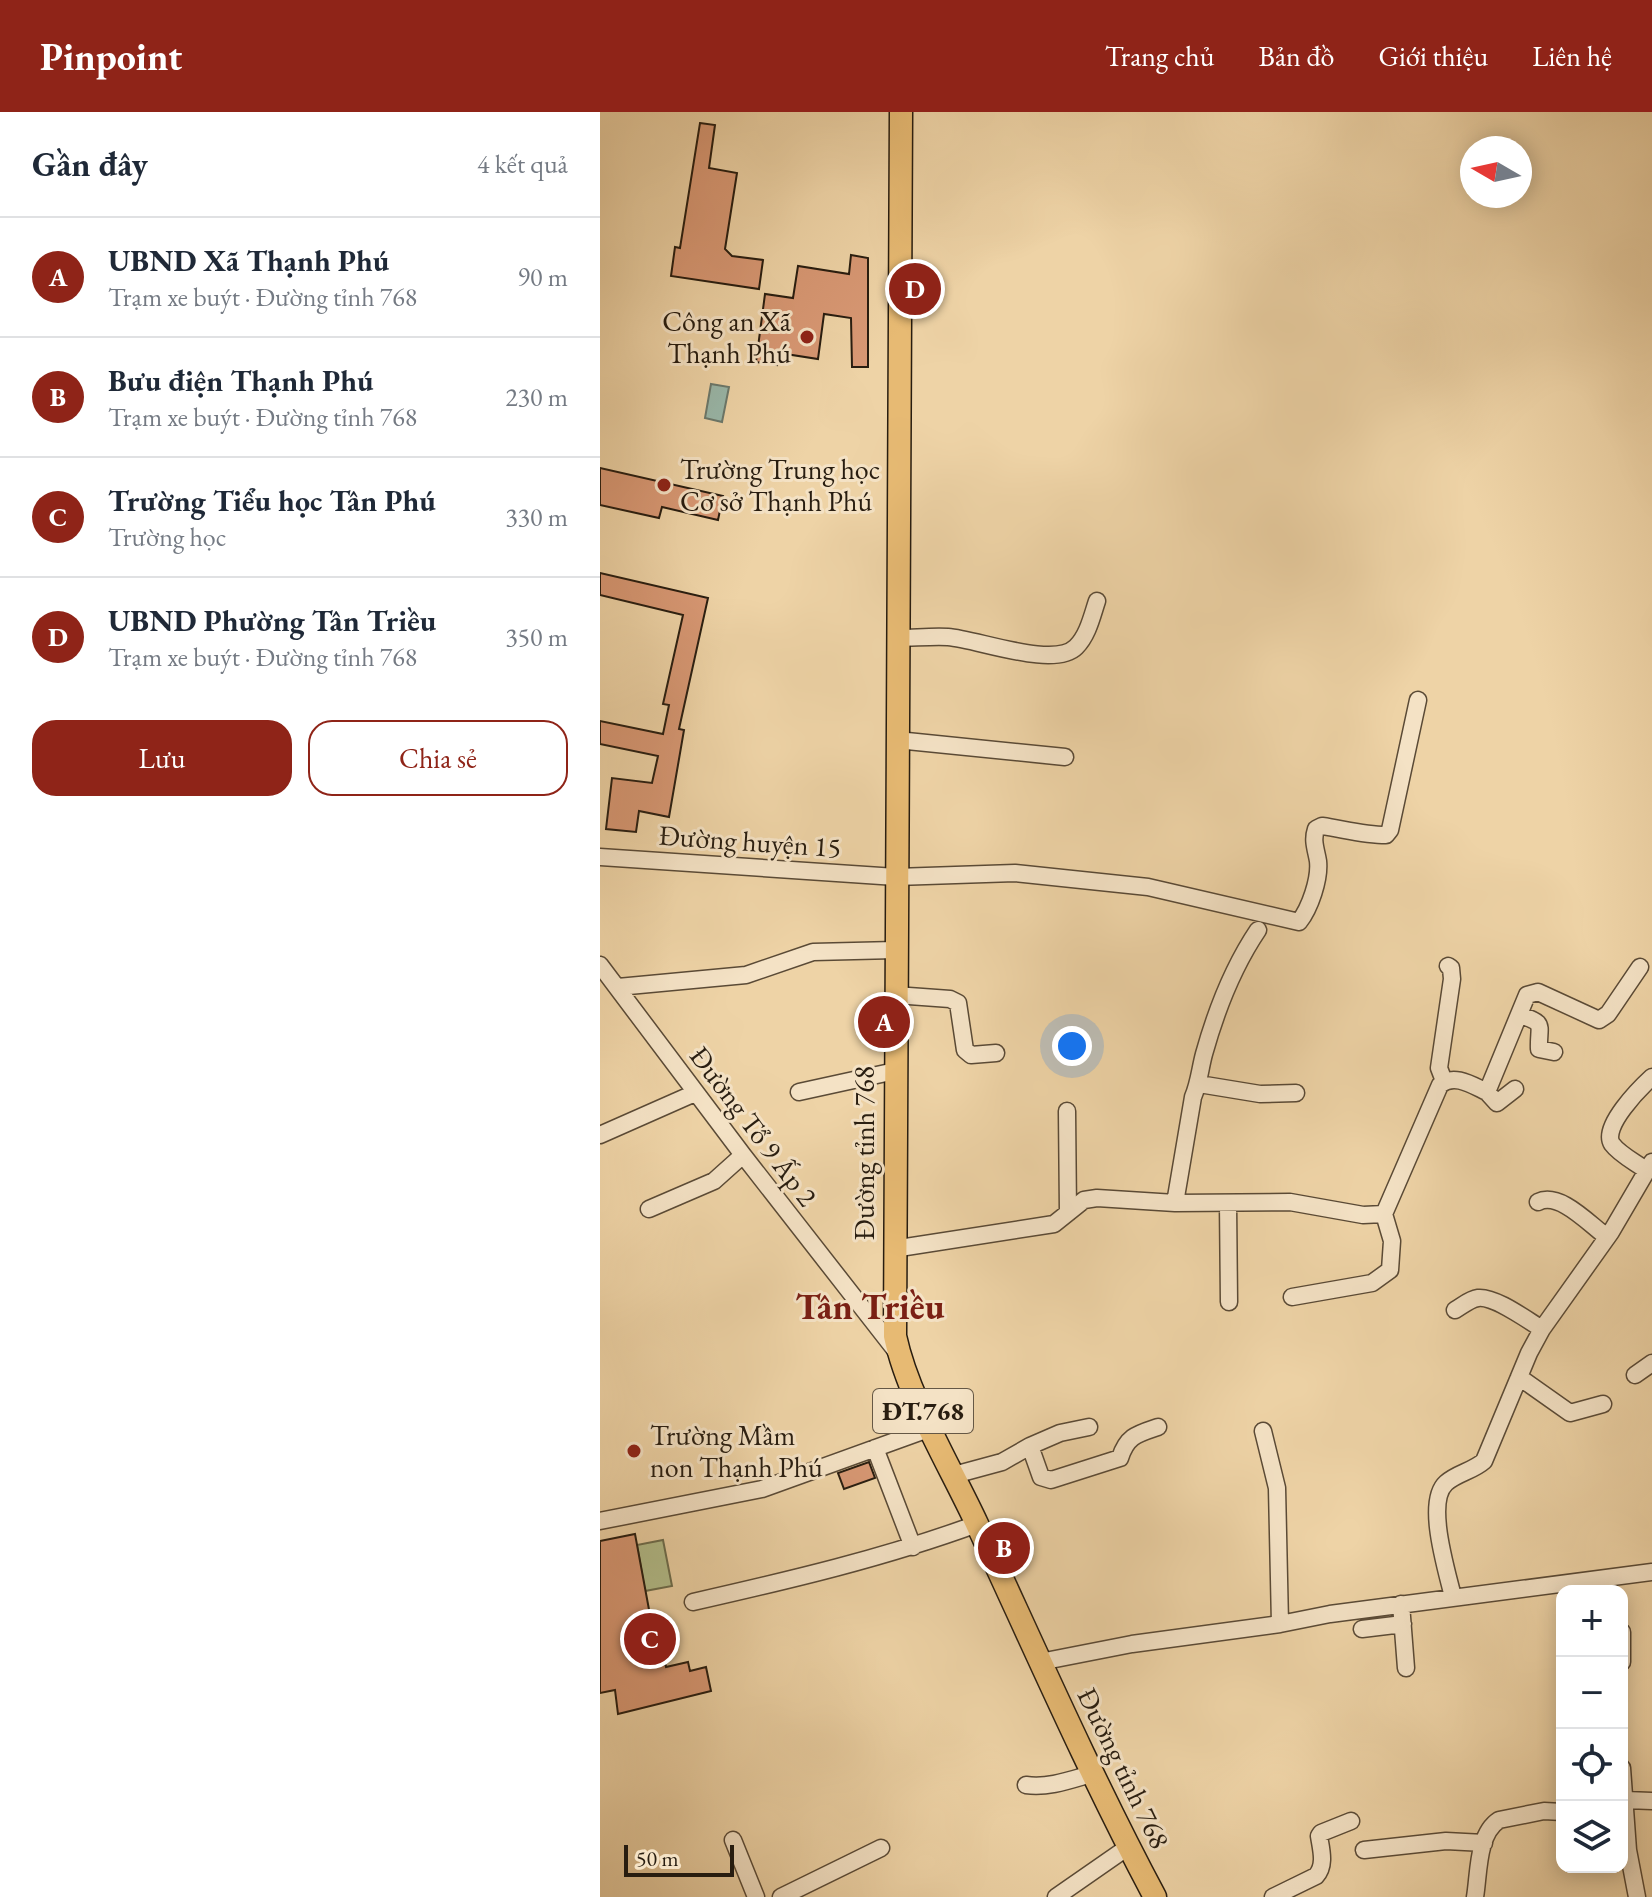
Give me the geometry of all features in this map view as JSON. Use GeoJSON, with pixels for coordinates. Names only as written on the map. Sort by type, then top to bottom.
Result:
{"type":"FeatureCollection","features":[{"type":"Feature","properties":{"kind":"main road","name":"Đường tỉnh 768"},"geometry":{"type":"LineString","coordinates":[[901,112],[893,1319],[905,1375],[1091,1774],[1155,1897]]}},
{"type":"Feature","properties":{"kind":"street"},"geometry":{"type":"LineString","coordinates":[[898,638],[950,637],[1009,651],[1063,654],[1075,648],[1086,633],[1097,601]]}},
{"type":"Feature","properties":{"kind":"street","name":"Đường huyện 15"},"geometry":{"type":"LineString","coordinates":[[600,857],[896,877],[1015,873],[1148,887],[1299,922],[1315,885],[1319,864],[1314,846],[1316,829],[1322,826],[1379,835],[1386,835],[1390,830],[1418,700]]}},
{"type":"Feature","properties":{"kind":"street"},"geometry":{"type":"LineString","coordinates":[[897,740],[1065,757]]}},
{"type":"Feature","properties":{"kind":"street"},"geometry":{"type":"LineString","coordinates":[[1175,1203],[1193,1097],[1199,1084],[1204,1056],[1225,994],[1258,930]]}},
{"type":"Feature","properties":{"kind":"street"},"geometry":{"type":"LineString","coordinates":[[618,987],[746,975],[813,952],[895,950]]}},
{"type":"Feature","properties":{"kind":"street","name":"Đường Tổ 9 Ấp 2"},"geometry":{"type":"LineString","coordinates":[[600,965],[695,1093],[899,1354]]}},
{"type":"Feature","properties":{"kind":"street"},"geometry":{"type":"LineString","coordinates":[[1444,1081],[1439,1068],[1452,979],[1448,966]]}},
{"type":"Feature","properties":{"kind":"street"},"geometry":{"type":"LineString","coordinates":[[1487,1092],[1527,995],[1538,992],[1593,1019],[1604,1018],[1640,967]]}},
{"type":"Feature","properties":{"kind":"street"},"geometry":{"type":"LineString","coordinates":[[895,995],[950,999],[958,1003],[965,1050],[971,1055],[996,1053]]}},
{"type":"Feature","properties":{"kind":"street"},"geometry":{"type":"LineString","coordinates":[[1519,1015],[1538,1021],[1541,1025],[1539,1049],[1554,1052]]}},
{"type":"Feature","properties":{"kind":"street"},"geometry":{"type":"LineString","coordinates":[[799,1092],[895,1071]]}},
{"type":"Feature","properties":{"kind":"street"},"geometry":{"type":"LineString","coordinates":[[1453,1597],[1437,1517],[1438,1497],[1448,1480],[1474,1469],[1484,1461],[1542,1329],[1607,1237],[1650,1167],[1615,1148],[1609,1138],[1610,1131],[1632,1096],[1652,1077]]}},
{"type":"Feature","properties":{"kind":"street"},"geometry":{"type":"LineString","coordinates":[[1292,1297],[1372,1283],[1390,1270],[1392,1241],[1384,1214],[1444,1081],[1459,1080],[1487,1092],[1497,1103],[1515,1089]]}},
{"type":"Feature","properties":{"kind":"street"},"geometry":{"type":"LineString","coordinates":[[1199,1084],[1260,1094],[1296,1093]]}},
{"type":"Feature","properties":{"kind":"street"},"geometry":{"type":"LineString","coordinates":[[600,1135],[695,1093]]}},
{"type":"Feature","properties":{"kind":"street"},"geometry":{"type":"LineString","coordinates":[[1067,1111],[1068,1213]]}},
{"type":"Feature","properties":{"kind":"street"},"geometry":{"type":"LineString","coordinates":[[649,1209],[714,1181],[743,1155]]}},
{"type":"Feature","properties":{"kind":"street"},"geometry":{"type":"LineString","coordinates":[[893,1249],[1054,1224],[1084,1200],[1097,1198],[1175,1203],[1290,1202],[1363,1215],[1384,1214]]}},
{"type":"Feature","properties":{"kind":"street"},"geometry":{"type":"LineString","coordinates":[[1538,1202],[1544,1199],[1557,1201],[1607,1237]]}},
{"type":"Feature","properties":{"kind":"street"},"geometry":{"type":"LineString","coordinates":[[1228,1203],[1229,1302]]}},
{"type":"Feature","properties":{"kind":"street"},"geometry":{"type":"LineString","coordinates":[[1455,1310],[1474,1298],[1489,1299],[1542,1329]]}},
{"type":"Feature","properties":{"kind":"street"},"geometry":{"type":"LineString","coordinates":[[1635,1375],[1652,1363]]}},
{"type":"Feature","properties":{"kind":"street"},"geometry":{"type":"LineString","coordinates":[[1519,1377],[1570,1413],[1603,1404]]}},
{"type":"Feature","properties":{"kind":"street"},"geometry":{"type":"LineString","coordinates":[[954,1475],[1002,1462],[1060,1433],[1089,1427]]}},
{"type":"Feature","properties":{"kind":"street"},"geometry":{"type":"LineString","coordinates":[[1030,1446],[1041,1477],[1051,1480],[1111,1463],[1120,1458],[1125,1443],[1133,1435],[1158,1427]]}},
{"type":"Feature","properties":{"kind":"street"},"geometry":{"type":"LineString","coordinates":[[600,1521],[762,1489],[931,1428]]}},
{"type":"Feature","properties":{"kind":"street"},"geometry":{"type":"LineString","coordinates":[[1263,1431],[1277,1488],[1280,1624]]}},
{"type":"Feature","properties":{"kind":"street"},"geometry":{"type":"LineString","coordinates":[[875,1448],[913,1547]]}},
{"type":"Feature","properties":{"kind":"street"},"geometry":{"type":"LineString","coordinates":[[693,1602],[850,1566],[977,1524]]}},
{"type":"Feature","properties":{"kind":"street"},"geometry":{"type":"LineString","coordinates":[[1040,1662],[1132,1644],[1401,1604],[1613,1584],[1652,1572]]}},
{"type":"Feature","properties":{"kind":"street"},"geometry":{"type":"LineString","coordinates":[[1401,1604],[1406,1668]]}},
{"type":"Feature","properties":{"kind":"street"},"geometry":{"type":"LineString","coordinates":[[1362,1629],[1403,1624]]}},
{"type":"Feature","properties":{"kind":"street"},"geometry":{"type":"LineString","coordinates":[[1026,1785],[1057,1784],[1091,1774]]}},
{"type":"Feature","properties":{"kind":"street"},"geometry":{"type":"LineString","coordinates":[[1628,1800],[1652,1801]]}},
{"type":"Feature","properties":{"kind":"street"},"geometry":{"type":"LineString","coordinates":[[1475,1897],[1484,1843],[1493,1824],[1544,1811],[1556,1812]]}},
{"type":"Feature","properties":{"kind":"street"},"geometry":{"type":"LineString","coordinates":[[1273,1897],[1316,1876],[1320,1872],[1322,1858],[1319,1836],[1351,1821]]}},
{"type":"Feature","properties":{"kind":"street"},"geometry":{"type":"LineString","coordinates":[[733,1840],[756,1897]]}},
{"type":"Feature","properties":{"kind":"street"},"geometry":{"type":"LineString","coordinates":[[1364,1850],[1446,1841],[1484,1843]]}},
{"type":"Feature","properties":{"kind":"street"},"geometry":{"type":"LineString","coordinates":[[1056,1897],[1128,1847]]}},
{"type":"Feature","properties":{"kind":"street"},"geometry":{"type":"LineString","coordinates":[[781,1897],[881,1848]]}},
{"type":"Feature","properties":{"kind":"street"},"geometry":{"type":"LineString","coordinates":[[1628,1854],[1637,1897]]}},
{"type":"Feature","properties":{"kind":"green space"},"geometry":{"type":"Polygon","coordinates":[[[663,1540],[672,1586],[645,1591],[637,1545],[663,1540]]]}},
{"type":"Feature","properties":{"kind":"shaded area"},"geometry":{"type":"Polygon","coordinates":[[[711,384],[729,387],[722,422],[705,418],[711,384]]]}},
{"type":"Feature","properties":{"kind":"building"},"geometry":{"type":"Polygon","coordinates":[[[700,123],[715,125],[709,168],[737,173],[725,249],[732,256],[763,260],[759,289],[671,276],[675,247],[680,248],[700,123]]]}},
{"type":"Feature","properties":{"kind":"building"},"geometry":{"type":"Polygon","coordinates":[[[851,255],[868,258],[868,367],[852,367],[851,318],[824,314],[818,359],[779,353],[777,365],[756,362],[765,294],[793,298],[798,266],[849,274],[851,255]]]}},
{"type":"Feature","properties":{"kind":"building"},"geometry":{"type":"Polygon","coordinates":[[[600,468],[723,496],[718,520],[662,507],[659,518],[600,505],[600,468]]]}},
{"type":"Feature","properties":{"kind":"building"},"geometry":{"type":"Polygon","coordinates":[[[600,573],[708,598],[679,729],[684,730],[669,817],[639,811],[636,832],[606,829],[612,778],[652,783],[658,756],[600,744],[600,721],[663,734],[669,705],[663,704],[683,615],[600,595],[600,573]]]}},
{"type":"Feature","properties":{"kind":"building"},"geometry":{"type":"Polygon","coordinates":[[[869,1462],[875,1478],[844,1489],[838,1473],[869,1462]]]}},
{"type":"Feature","properties":{"kind":"building"},"geometry":{"type":"Polygon","coordinates":[[[635,1534],[650,1615],[654,1614],[666,1667],[688,1662],[690,1671],[706,1667],[711,1691],[618,1714],[615,1690],[600,1693],[600,1541],[635,1534]]]}},
{"type":"Feature","properties":{"kind":"place","name":"UBND Phường Tân Triều"},"geometry":{"type":"Point","coordinates":[915,289]}},
{"type":"Feature","properties":{"kind":"place","name":"Công an Xã Thạnh Phú"},"geometry":{"type":"Point","coordinates":[807,337]}},
{"type":"Feature","properties":{"kind":"place","name":"Trường Trung học Cơ sở Thạnh Phú"},"geometry":{"type":"Point","coordinates":[664,485]}},
{"type":"Feature","properties":{"kind":"place","name":"UBND Xã Thạnh Phú"},"geometry":{"type":"Point","coordinates":[884,1022]}},
{"type":"Feature","properties":{"kind":"place","name":"Trường Mầm non Thạnh Phú"},"geometry":{"type":"Point","coordinates":[634,1451]}},
{"type":"Feature","properties":{"kind":"place","name":"Bưu điện Thạnh Phú"},"geometry":{"type":"Point","coordinates":[1004,1548]}},
{"type":"Feature","properties":{"kind":"place","name":"Trường Tiểu học Tân Phú"},"geometry":{"type":"Point","coordinates":[650,1639]}},
{"type":"Feature","properties":{"kind":"district","name":"Tân Triều"},"geometry":{"type":"Point","coordinates":[870,1306]}}]}
